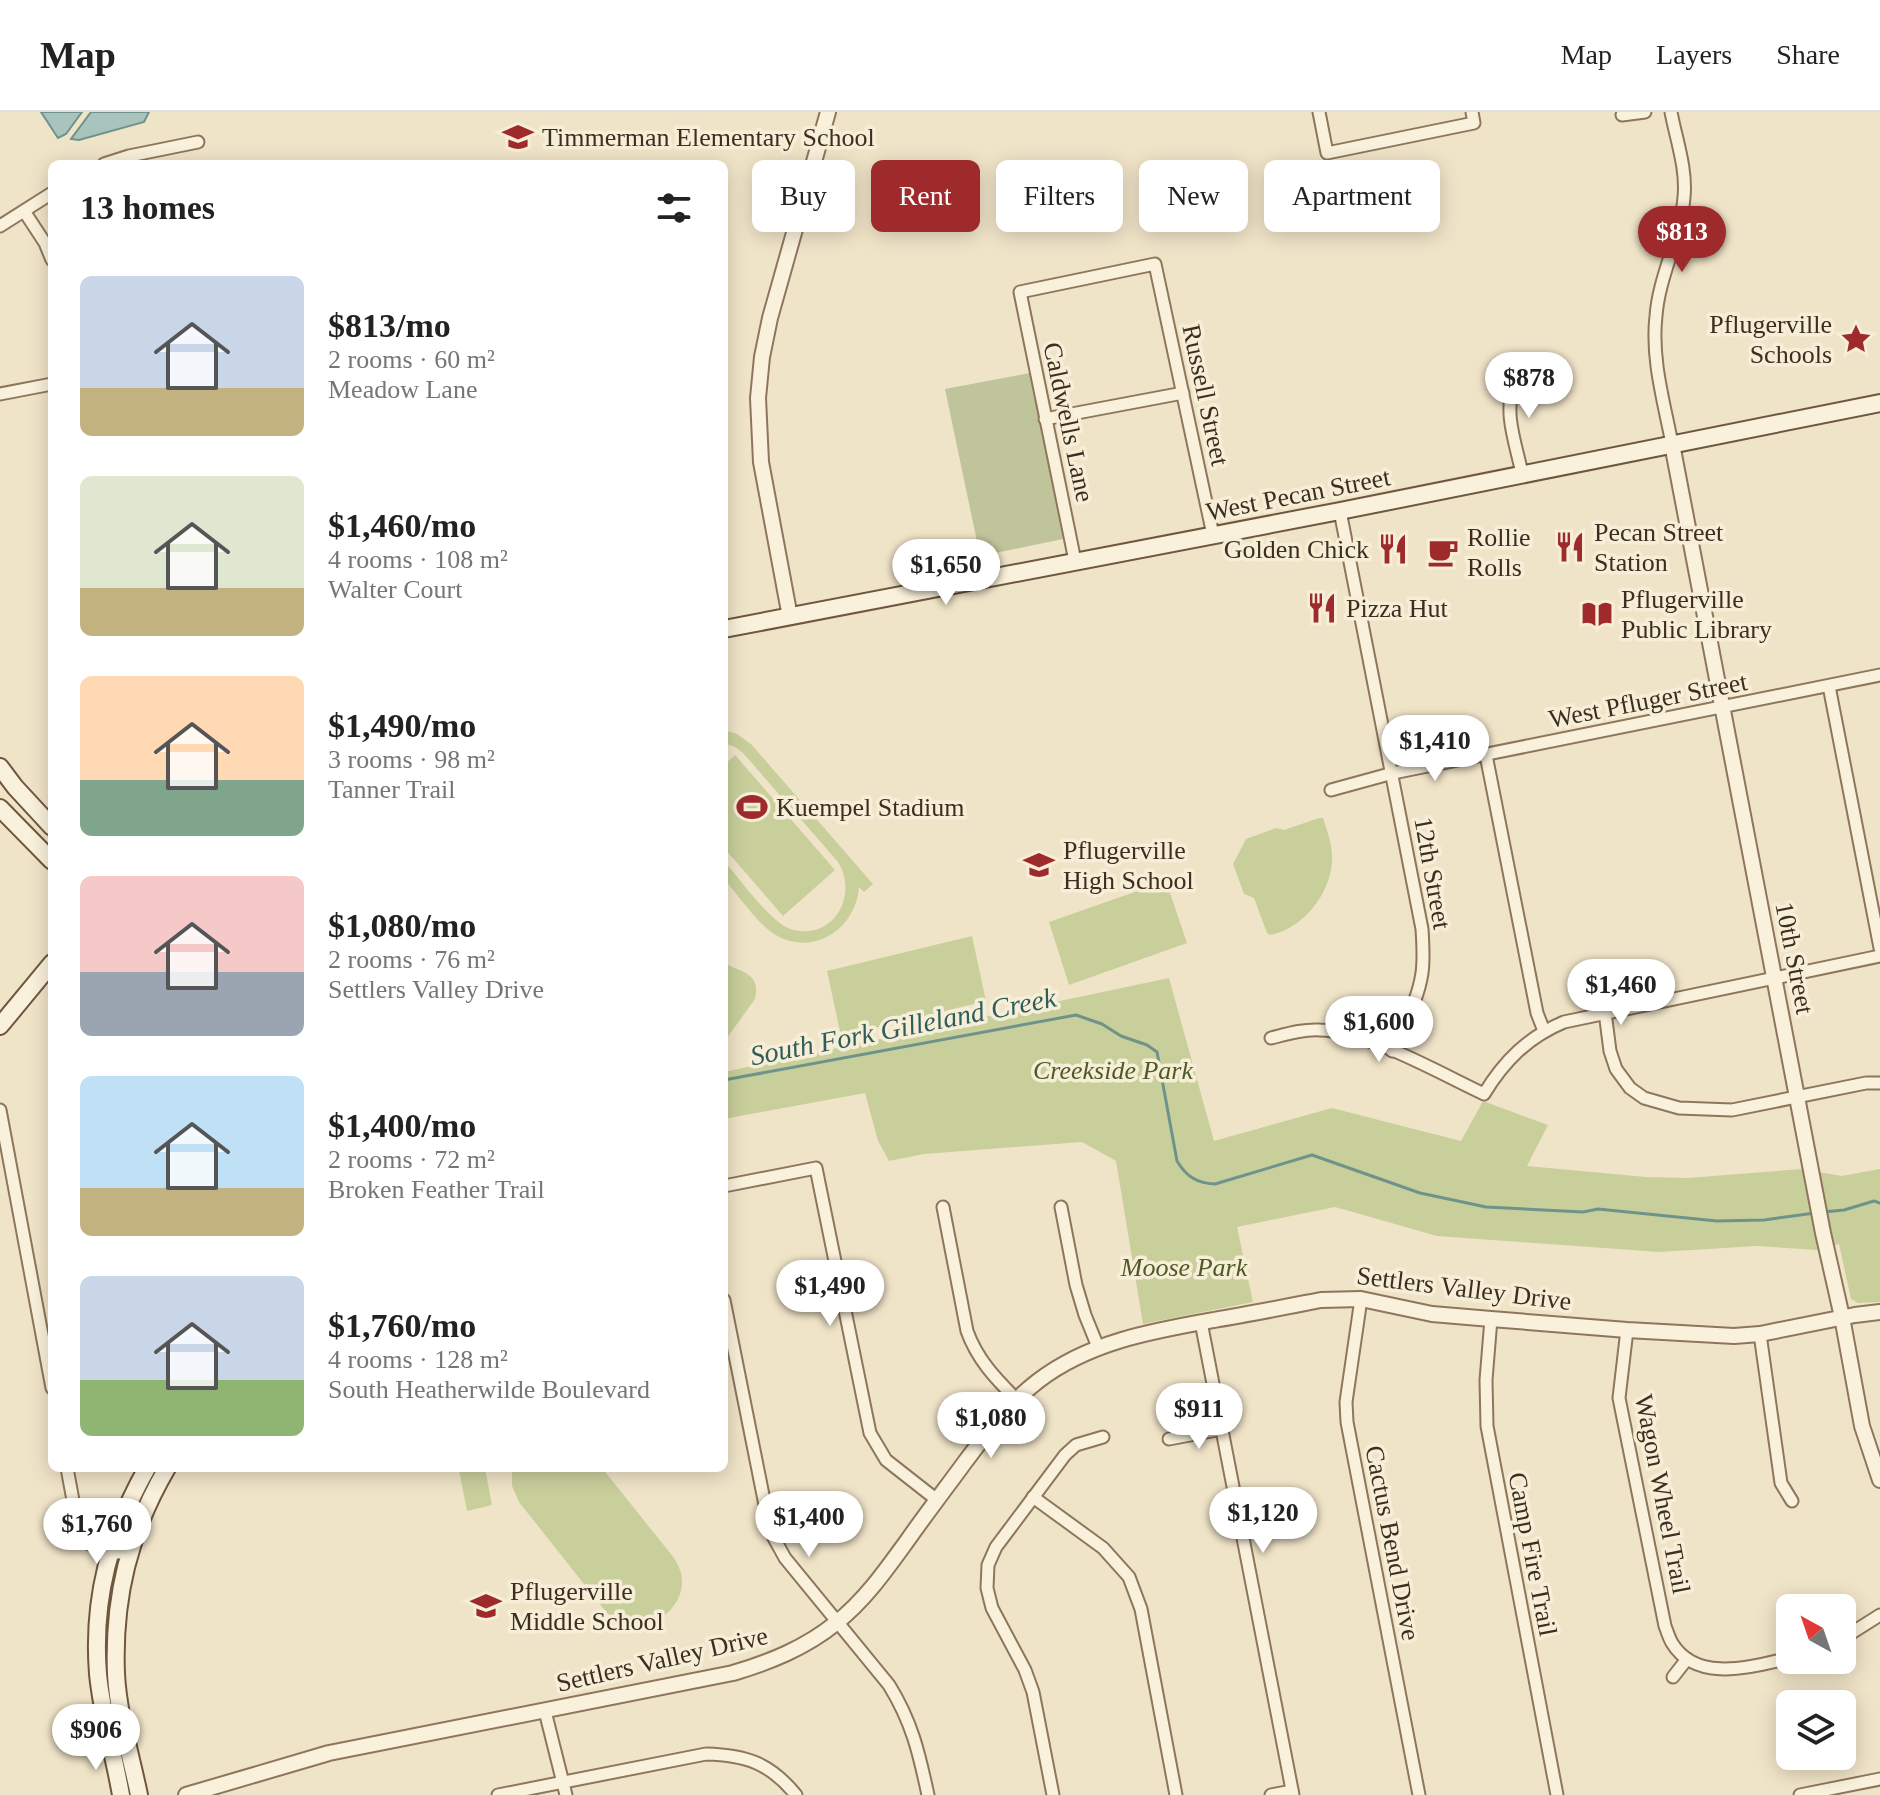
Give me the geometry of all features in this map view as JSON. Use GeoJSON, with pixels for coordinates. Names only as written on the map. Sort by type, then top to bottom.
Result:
{"type":"FeatureCollection","features":[{"type":"Feature","properties":{"kind":"main road","name":"West Pecan Street"},"geometry":{"type":"LineString","coordinates":[[728,628],[1880,403]]}},
{"type":"Feature","properties":{"kind":"main road"},"geometry":{"type":"LineString","coordinates":[[0,767],[48,823]]}},
{"type":"Feature","properties":{"kind":"main road"},"geometry":{"type":"LineString","coordinates":[[0,808],[48,857]]}},
{"type":"Feature","properties":{"kind":"main road"},"geometry":{"type":"LineString","coordinates":[[0,1026],[48,968]]}},
{"type":"Feature","properties":{"kind":"main road"},"geometry":{"type":"LineString","coordinates":[[121,1795],[102,1697],[97,1648],[102,1585],[109,1552],[145,1472]]}},
{"type":"Feature","properties":{"kind":"main road"},"geometry":{"type":"LineString","coordinates":[[139,1795],[116,1676],[117,1620],[128,1555],[139,1522],[165,1472]]}},
{"type":"Feature","properties":{"kind":"street"},"geometry":{"type":"LineString","coordinates":[[790,617],[761,462],[758,398],[770,318],[828,112]]}},
{"type":"Feature","properties":{"kind":"street"},"geometry":{"type":"LineString","coordinates":[[1319,112],[1327,153],[1473,118]]}},
{"type":"Feature","properties":{"kind":"street"},"geometry":{"type":"LineString","coordinates":[[1622,115],[1645,112]]}},
{"type":"Feature","properties":{"kind":"street"},"geometry":{"type":"LineString","coordinates":[[1671,112],[1685,195],[1678,234],[1665,272],[1656,314],[1654,353],[1672,444]]}},
{"type":"Feature","properties":{"kind":"street"},"geometry":{"type":"LineString","coordinates":[[144,158],[198,142]]}},
{"type":"Feature","properties":{"kind":"street"},"geometry":{"type":"LineString","coordinates":[[0,226],[48,196]]}},
{"type":"Feature","properties":{"kind":"street"},"geometry":{"type":"LineString","coordinates":[[24,211],[48,250]]}},
{"type":"Feature","properties":{"kind":"street","name":"Russell Street"},"geometry":{"type":"LineString","coordinates":[[1020,292],[1155,264],[1213,535]]}},
{"type":"Feature","properties":{"kind":"street","name":"Caldwells Lane"},"geometry":{"type":"LineString","coordinates":[[1020,292],[1075,561]]}},
{"type":"Feature","properties":{"kind":"street"},"geometry":{"type":"LineString","coordinates":[[1522,474],[1509,403],[1526,364]]}},
{"type":"Feature","properties":{"kind":"street"},"geometry":{"type":"LineString","coordinates":[[0,394],[48,385]]}},
{"type":"Feature","properties":{"kind":"street"},"geometry":{"type":"LineString","coordinates":[[1045,419],[1183,393]]}},
{"type":"Feature","properties":{"kind":"street","name":"10th Street"},"geometry":{"type":"LineString","coordinates":[[1672,444],[1822,1230],[1862,1426],[1880,1480]]}},
{"type":"Feature","properties":{"kind":"street","name":"12th Street"},"geometry":{"type":"LineString","coordinates":[[1340,511],[1422,929],[1422,975],[1392,1051]]}},
{"type":"Feature","properties":{"kind":"street","name":"West Pfluger Street"},"geometry":{"type":"LineString","coordinates":[[1331,790],[1393,773],[1880,675]]}},
{"type":"Feature","properties":{"kind":"street"},"geometry":{"type":"LineString","coordinates":[[1829,686],[1880,948]]}},
{"type":"Feature","properties":{"kind":"street"},"geometry":{"type":"LineString","coordinates":[[1486,755],[1537,1013],[1544,1031]]}},
{"type":"Feature","properties":{"kind":"street"},"geometry":{"type":"LineString","coordinates":[[1271,1038],[1298,1031],[1322,1030],[1353,1035],[1484,1094],[1510,1058],[1544,1031],[1564,1022],[1880,956]]}},
{"type":"Feature","properties":{"kind":"street"},"geometry":{"type":"LineString","coordinates":[[1605,1012],[1610,1051],[1616,1069],[1630,1088],[1644,1098],[1679,1108],[1732,1110],[1866,1083],[1880,1083]]}},
{"type":"Feature","properties":{"kind":"street"},"geometry":{"type":"LineString","coordinates":[[0,1110],[48,1367]]}},
{"type":"Feature","properties":{"kind":"street"},"geometry":{"type":"LineString","coordinates":[[728,1185],[816,1168],[870,1433],[886,1460],[937,1500]]}},
{"type":"Feature","properties":{"kind":"street"},"geometry":{"type":"LineString","coordinates":[[943,1207],[971,1344],[985,1367],[1016,1399]]}},
{"type":"Feature","properties":{"kind":"street"},"geometry":{"type":"LineString","coordinates":[[1061,1207],[1076,1285],[1098,1347]]}},
{"type":"Feature","properties":{"kind":"street","name":"Settlers Valley Drive"},"geometry":{"type":"LineString","coordinates":[[186,1795],[329,1753],[733,1673],[804,1645],[860,1601],[1016,1399],[1063,1364],[1125,1338],[1321,1300],[1361,1299],[1432,1314],[1706,1335],[1760,1334],[1880,1312]]}},
{"type":"Feature","properties":{"kind":"street","name":"Cactus Bend Drive"},"geometry":{"type":"LineString","coordinates":[[1361,1299],[1346,1402],[1347,1422],[1419,1795]]}},
{"type":"Feature","properties":{"kind":"street","name":"Camp Fire Trail"},"geometry":{"type":"LineString","coordinates":[[1491,1319],[1486,1380],[1487,1426],[1557,1795]]}},
{"type":"Feature","properties":{"kind":"street"},"geometry":{"type":"LineString","coordinates":[[728,1320],[770,1527],[777,1545],[889,1685],[902,1706],[918,1747],[928,1795]]}},
{"type":"Feature","properties":{"kind":"street"},"geometry":{"type":"LineString","coordinates":[[1201,1322],[1292,1793],[1271,1795]]}},
{"type":"Feature","properties":{"kind":"street","name":"Wagon Wheel Trail"},"geometry":{"type":"LineString","coordinates":[[1627,1330],[1619,1398],[1665,1626],[1673,1644],[1687,1659]]}},
{"type":"Feature","properties":{"kind":"street"},"geometry":{"type":"LineString","coordinates":[[1760,1334],[1781,1483],[1792,1501]]}},
{"type":"Feature","properties":{"kind":"street"},"geometry":{"type":"LineString","coordinates":[[1169,1439],[1222,1429]]}},
{"type":"Feature","properties":{"kind":"street"},"geometry":{"type":"LineString","coordinates":[[1053,1795],[1033,1692],[1025,1670],[992,1608],[987,1588],[988,1565],[996,1547],[1065,1455],[1076,1445],[1103,1437]]}},
{"type":"Feature","properties":{"kind":"street"},"geometry":{"type":"LineString","coordinates":[[68,1472],[77,1522],[76,1538],[109,1552],[128,1555]]}},
{"type":"Feature","properties":{"kind":"street"},"geometry":{"type":"LineString","coordinates":[[1033,1497],[1103,1548],[1129,1577],[1141,1609],[1176,1795]]}},
{"type":"Feature","properties":{"kind":"street"},"geometry":{"type":"LineString","coordinates":[[1856,1632],[1877,1622]]}},
{"type":"Feature","properties":{"kind":"street"},"geometry":{"type":"LineString","coordinates":[[1673,1677],[1687,1659],[1705,1669],[1723,1670],[1776,1661]]}},
{"type":"Feature","properties":{"kind":"street"},"geometry":{"type":"LineString","coordinates":[[545,1711],[566,1795]]}},
{"type":"Feature","properties":{"kind":"street"},"geometry":{"type":"LineString","coordinates":[[498,1795],[706,1754],[747,1758],[779,1776],[796,1795]]}},
{"type":"Feature","properties":{"kind":"street"},"geometry":{"type":"LineString","coordinates":[[1800,1795],[1880,1779]]}},
{"type":"Feature","properties":{"kind":"green space"},"geometry":{"type":"Polygon","coordinates":[[[1030,373],[1063,539],[980,556],[945,389],[1030,373]]]}},
{"type":"Feature","properties":{"kind":"green space"},"geometry":{"type":"Polygon","coordinates":[[[728,731],[751,744],[873,884],[864,892],[859,887],[850,915],[830,935],[803,943],[774,934],[754,916],[728,884],[728,866],[780,924],[803,931],[817,930],[828,924],[843,903],[845,890],[844,876],[838,862],[735,747],[728,744],[728,731]]]}},
{"type":"Feature","properties":{"kind":"green space","name":"Kuempel Stadium"},"geometry":{"type":"Polygon","coordinates":[[[735,755],[835,870],[783,916],[728,853],[728,761],[735,755]]]}},
{"type":"Feature","properties":{"kind":"green space"},"geometry":{"type":"Polygon","coordinates":[[[1323,818],[1332,851],[1326,886],[1304,918],[1270,935],[1254,898],[1244,894],[1233,864],[1246,839],[1323,818]]]}},
{"type":"Feature","properties":{"kind":"green space"},"geometry":{"type":"Polygon","coordinates":[[[1166,881],[1187,943],[1069,985],[1049,922],[1166,881]]]}},
{"type":"Feature","properties":{"kind":"green space"},"geometry":{"type":"Polygon","coordinates":[[[972,936],[986,1001],[841,1036],[827,971],[972,936]]]}},
{"type":"Feature","properties":{"kind":"green space"},"geometry":{"type":"Polygon","coordinates":[[[728,965],[753,979],[755,999],[728,1036],[728,965]]]}},
{"type":"Feature","properties":{"kind":"green space","name":"Creekside Park"},"geometry":{"type":"Polygon","coordinates":[[[1169,978],[1214,1141],[1332,1108],[1461,1141],[1483,1101],[1548,1125],[1527,1166],[1688,1178],[1801,1169],[1842,1176],[1880,1169],[1880,1302],[1858,1303],[1851,1299],[1839,1244],[1818,1250],[1757,1246],[1659,1252],[1437,1236],[1335,1207],[1237,1227],[1253,1302],[1143,1324],[1116,1161],[1082,1142],[924,1154],[889,1161],[878,1141],[865,1093],[728,1118],[728,1071],[1169,978]]]}},
{"type":"Feature","properties":{"kind":"green space"},"geometry":{"type":"Polygon","coordinates":[[[459,1472],[486,1472],[492,1505],[467,1511],[459,1472]]]}},
{"type":"Feature","properties":{"kind":"green space"},"geometry":{"type":"Polygon","coordinates":[[[512,1472],[605,1472],[677,1564],[681,1573],[681,1592],[672,1608],[657,1620],[638,1625],[623,1622],[607,1613],[519,1502],[512,1486],[512,1472]]]}},
{"type":"Feature","properties":{"kind":"water"},"geometry":{"type":"Polygon","coordinates":[[[41,112],[82,112],[66,134],[58,138],[41,112]]]}},
{"type":"Feature","properties":{"kind":"water"},"geometry":{"type":"Polygon","coordinates":[[[91,112],[149,112],[144,122],[79,140],[71,139],[91,112]]]}},
{"type":"Feature","properties":{"kind":"waterway","name":"South Fork Gilleland Creek"},"geometry":{"type":"LineString","coordinates":[[728,1079],[1076,1015],[1102,1024],[1157,1052],[1177,1161],[1188,1175],[1202,1182],[1215,1184],[1312,1155],[1420,1193],[1486,1207],[1583,1212],[1598,1209],[1717,1221],[1764,1220],[1815,1213]]}},
{"type":"Feature","properties":{"kind":"waterway","name":"South Fork Gilleland Creek"},"geometry":{"type":"LineString","coordinates":[[1823,1212],[1844,1210],[1874,1201],[1880,1203]]}},
{"type":"Feature","properties":{"kind":"place","name":"Timmerman Elementary School"},"geometry":{"type":"Point","coordinates":[518,137]}},
{"type":"Feature","properties":{"kind":"place","name":"Pflugerville Schools"},"geometry":{"type":"Point","coordinates":[1856,339]}},
{"type":"Feature","properties":{"kind":"place","name":"Pecan Street Station"},"geometry":{"type":"Point","coordinates":[1570,547]}},
{"type":"Feature","properties":{"kind":"place","name":"Golden Chick"},"geometry":{"type":"Point","coordinates":[1393,549]}},
{"type":"Feature","properties":{"kind":"place","name":"Rollie Rolls"},"geometry":{"type":"Point","coordinates":[1443,552]}},
{"type":"Feature","properties":{"kind":"place","name":"Pizza Hut"},"geometry":{"type":"Point","coordinates":[1322,608]}},
{"type":"Feature","properties":{"kind":"place","name":"Pflugerville Public Library"},"geometry":{"type":"Point","coordinates":[1597,614]}},
{"type":"Feature","properties":{"kind":"place","name":"Kuempel Stadium"},"geometry":{"type":"Point","coordinates":[752,807]}},
{"type":"Feature","properties":{"kind":"place","name":"Pflugerville High School"},"geometry":{"type":"Point","coordinates":[1039,865]}},
{"type":"Feature","properties":{"kind":"place","name":"Pflugerville Middle School"},"geometry":{"type":"Point","coordinates":[486,1606]}},
{"type":"Feature","properties":{"kind":"park label","name":"Moose Park"},"geometry":{"type":"Point","coordinates":[1184,1267]}}]}
